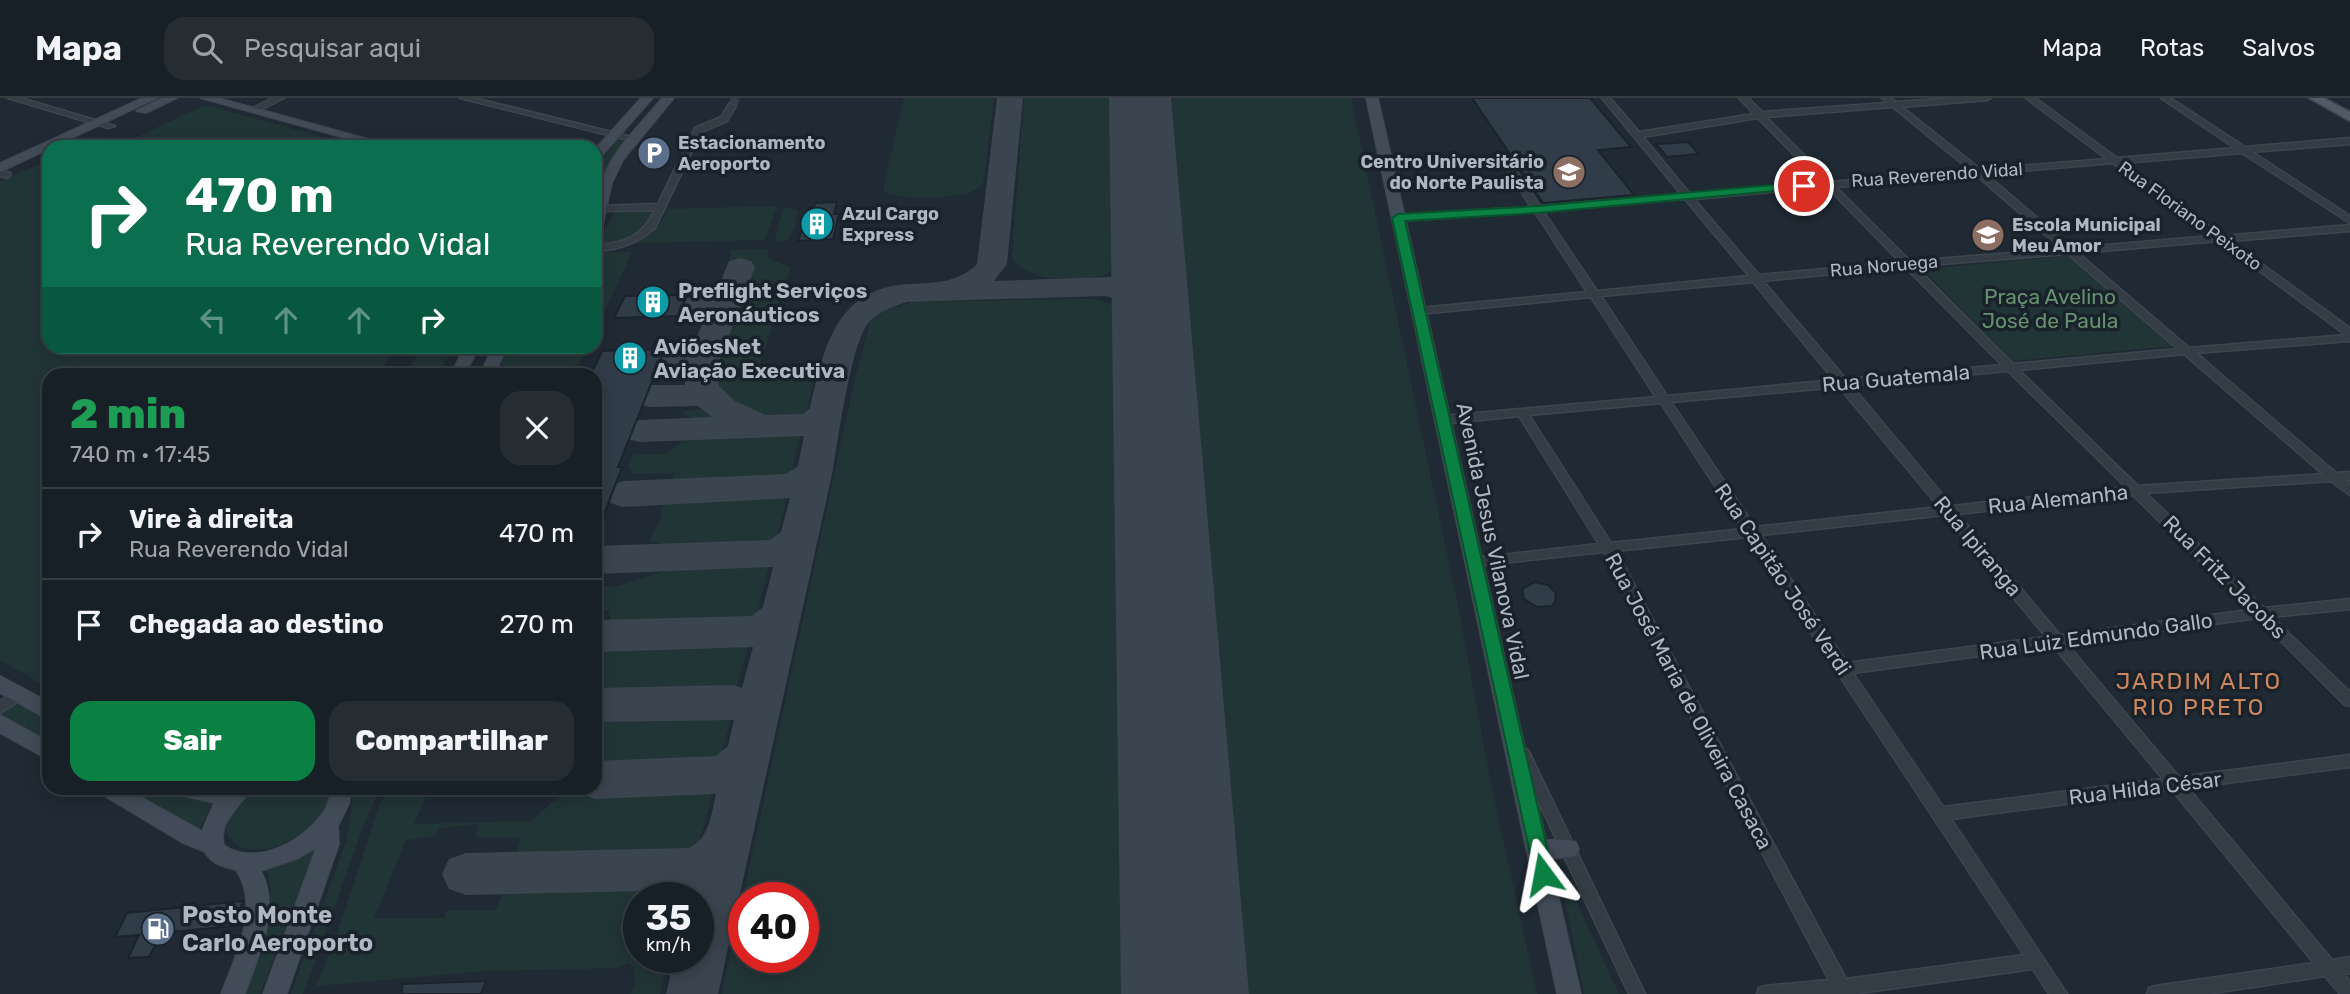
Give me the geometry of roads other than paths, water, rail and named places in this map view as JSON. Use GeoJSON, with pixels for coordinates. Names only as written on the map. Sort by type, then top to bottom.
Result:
{"type":"FeatureCollection","features":[{"type":"Feature","properties":{"kind":"main road"},"geometry":{"type":"LineString","coordinates":[[65,140],[151,98]]}},
{"type":"Feature","properties":{"kind":"main road"},"geometry":{"type":"LineString","coordinates":[[81,140],[171,98]]}},
{"type":"Feature","properties":{"kind":"main road"},"geometry":{"type":"LineString","coordinates":[[206,98],[365,140]]}},
{"type":"Feature","properties":{"kind":"main road"},"geometry":{"type":"LineString","coordinates":[[602,148],[647,98]]}},
{"type":"Feature","properties":{"kind":"main road"},"geometry":{"type":"LineString","coordinates":[[602,196],[617,159],[668,98]]}},
{"type":"Feature","properties":{"kind":"main road","name":"Avenida Jesus Vilanova Vidal"},"geometry":{"type":"LineString","coordinates":[[1372,98],[1569,994]]}},
{"type":"Feature","properties":{"kind":"main road"},"geometry":{"type":"LineString","coordinates":[[2315,98],[2350,117]]}},
{"type":"Feature","properties":{"kind":"main road"},"geometry":{"type":"LineString","coordinates":[[2,174],[42,152]]}},
{"type":"Feature","properties":{"kind":"main road"},"geometry":{"type":"LineString","coordinates":[[2,174],[42,158]]}},
{"type":"Feature","properties":{"kind":"main road"},"geometry":{"type":"LineString","coordinates":[[0,684],[42,708]]}},
{"type":"Feature","properties":{"kind":"main road"},"geometry":{"type":"LineString","coordinates":[[0,723],[42,748]]}},
{"type":"Feature","properties":{"kind":"main road"},"geometry":{"type":"LineString","coordinates":[[120,795],[189,835],[213,845]]}},
{"type":"Feature","properties":{"kind":"main road"},"geometry":{"type":"LineString","coordinates":[[234,795],[214,821],[211,834],[213,845],[219,854],[230,860],[243,862],[265,860],[288,853],[310,840],[337,810],[340,795]]}},
{"type":"Feature","properties":{"kind":"main road"},"geometry":{"type":"LineString","coordinates":[[275,994],[328,844],[327,824]]}},
{"type":"Feature","properties":{"kind":"main road"},"geometry":{"type":"LineString","coordinates":[[1538,850],[1568,849]]}},
{"type":"Feature","properties":{"kind":"main road"},"geometry":{"type":"LineString","coordinates":[[233,994],[254,930],[258,900],[255,881],[243,862]]}},
{"type":"Feature","properties":{"kind":"street"},"geometry":{"type":"LineString","coordinates":[[12,98],[111,126]]}},
{"type":"Feature","properties":{"kind":"street"},"geometry":{"type":"LineString","coordinates":[[253,110],[280,98]]}},
{"type":"Feature","properties":{"kind":"street"},"geometry":{"type":"LineString","coordinates":[[464,98],[632,138]]}},
{"type":"Feature","properties":{"kind":"street","name":"Rua Ipiranga"},"geometry":{"type":"LineString","coordinates":[[1606,98],[2350,994]]}},
{"type":"Feature","properties":{"kind":"street","name":"Rua Fritz Jacobs"},"geometry":{"type":"LineString","coordinates":[[1743,98],[1907,264],[2350,701]]}},
{"type":"Feature","properties":{"kind":"street"},"geometry":{"type":"LineString","coordinates":[[1637,135],[1760,116],[1890,101],[1986,98]]}},
{"type":"Feature","properties":{"kind":"street","name":"Rua Floriano Peixoto"},"geometry":{"type":"LineString","coordinates":[[2030,98],[2350,336]]}},
{"type":"Feature","properties":{"kind":"street"},"geometry":{"type":"LineString","coordinates":[[2165,98],[2350,220]]}},
{"type":"Feature","properties":{"kind":"street"},"geometry":{"type":"LineString","coordinates":[[1890,101],[1978,172],[2350,491]]}},
{"type":"Feature","properties":{"kind":"street"},"geometry":{"type":"LineString","coordinates":[[602,248],[616,248],[640,236],[652,226],[698,130],[724,119],[732,106]]}},
{"type":"Feature","properties":{"kind":"street","name":"Rua Reverendo Vidal"},"geometry":{"type":"LineString","coordinates":[[1398,218],[1688,197],[1828,183],[2350,141]]}},
{"type":"Feature","properties":{"kind":"street","name":"Rua Capitão José Verdi"},"geometry":{"type":"LineString","coordinates":[[1508,165],[2059,994]]}},
{"type":"Feature","properties":{"kind":"street"},"geometry":{"type":"LineString","coordinates":[[602,208],[661,207]]}},
{"type":"Feature","properties":{"kind":"street","name":"Rua Noruega"},"geometry":{"type":"LineString","coordinates":[[1419,311],[1907,264],[2350,229]]}},
{"type":"Feature","properties":{"kind":"street","name":"Rua Guatemala"},"geometry":{"type":"LineString","coordinates":[[1443,420],[2350,336]]}},
{"type":"Feature","properties":{"kind":"street","name":"Rua José Maria de Oliveira Casaca"},"geometry":{"type":"LineString","coordinates":[[1523,414],[1608,548],[1843,991]]}},
{"type":"Feature","properties":{"kind":"street","name":"Rua Alemanha"},"geometry":{"type":"LineString","coordinates":[[1474,562],[2138,490],[2350,476]]}},
{"type":"Feature","properties":{"kind":"street","name":"Rua Luiz Edmundo Gallo"},"geometry":{"type":"LineString","coordinates":[[1843,669],[2262,613],[2350,604]]}},
{"type":"Feature","properties":{"kind":"street"},"geometry":{"type":"LineString","coordinates":[[0,708],[19,694]]}},
{"type":"Feature","properties":{"kind":"street"},"geometry":{"type":"LineString","coordinates":[[1510,727],[1637,994]]}},
{"type":"Feature","properties":{"kind":"street","name":"Rua Hilda César"},"geometry":{"type":"LineString","coordinates":[[1940,814],[2350,761]]}},
{"type":"Feature","properties":{"kind":"street"},"geometry":{"type":"LineString","coordinates":[[1765,994],[1843,991],[2037,961]]}},
{"type":"Feature","properties":{"kind":"street"},"geometry":{"type":"LineString","coordinates":[[2155,994],[2350,965]]}},
{"type":"Feature","properties":{"kind":"tunnel"},"geometry":{"type":"LineString","coordinates":[[732,106],[736,98]]}},
{"type":"Feature","properties":{"kind":"place","name":"Estacionamento Aeroporto"},"geometry":{"type":"Point","coordinates":[654,153]}},
{"type":"Feature","properties":{"kind":"place","name":"Centro Universitário do Norte Paulista"},"geometry":{"type":"Point","coordinates":[1569,172]}},
{"type":"Feature","properties":{"kind":"place","name":"Azul Cargo Express"},"geometry":{"type":"Point","coordinates":[817,224]}},
{"type":"Feature","properties":{"kind":"place","name":"Escola Municipal Meu Amor"},"geometry":{"type":"Point","coordinates":[1988,235]}},
{"type":"Feature","properties":{"kind":"place","name":"Preflight Serviços Aeronáuticos"},"geometry":{"type":"Point","coordinates":[653,302]}},
{"type":"Feature","properties":{"kind":"place","name":"AviõesNet Aviação Executiva"},"geometry":{"type":"Point","coordinates":[630,358]}},
{"type":"Feature","properties":{"kind":"place","name":"Posto Monte Carlo Aeroporto"},"geometry":{"type":"Point","coordinates":[158,929]}},
{"type":"Feature","properties":{"kind":"district","name":"JARDIM ALTO RIO PRETO"},"geometry":{"type":"Point","coordinates":[2199,694]}},
{"type":"Feature","properties":{"kind":"park label","name":"Praça Avelino José de Paula"},"geometry":{"type":"Point","coordinates":[2050,308]}}]}
